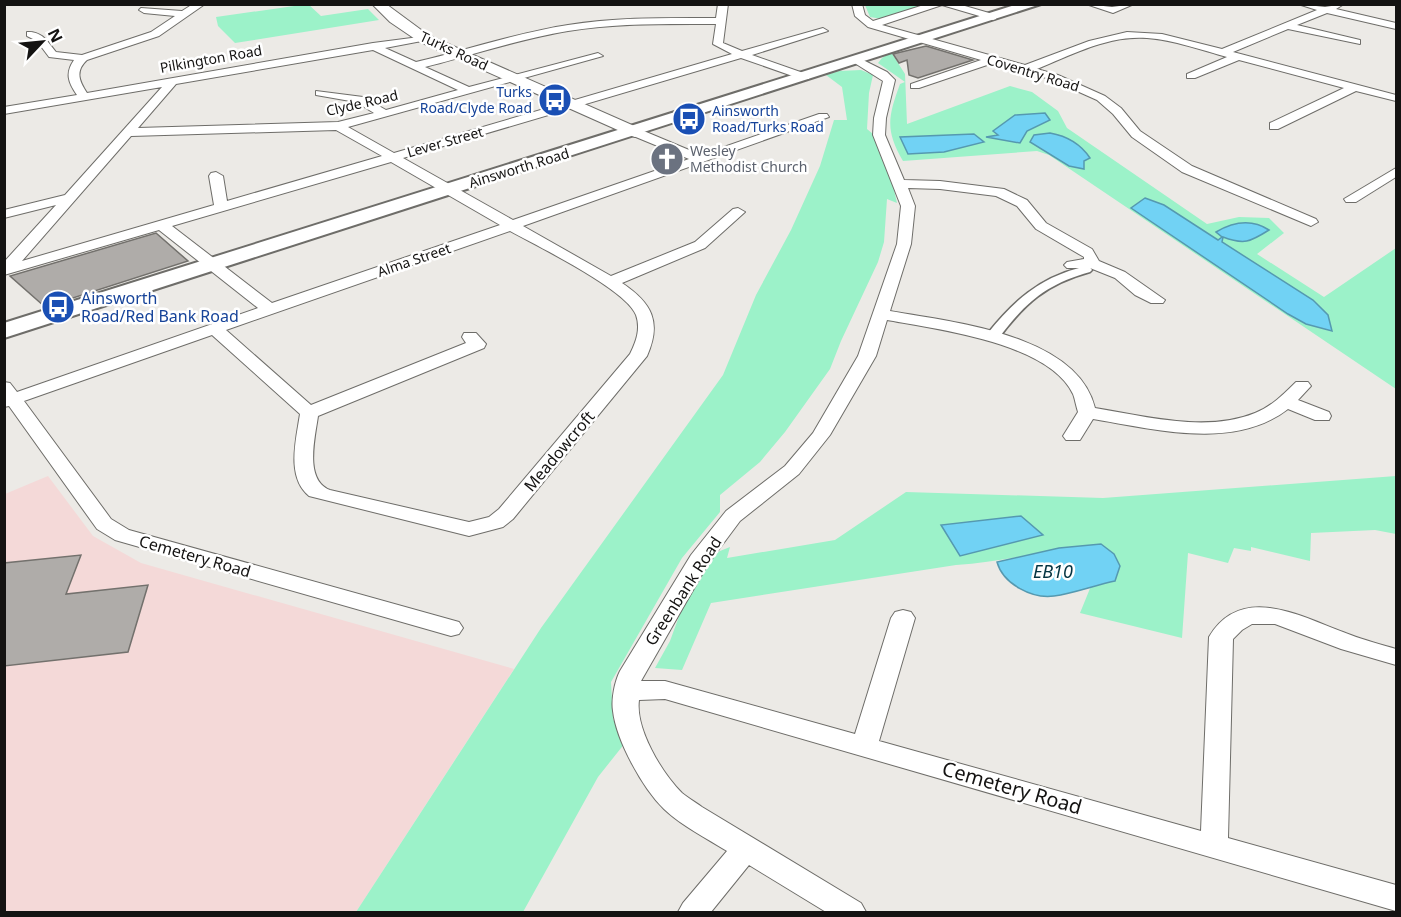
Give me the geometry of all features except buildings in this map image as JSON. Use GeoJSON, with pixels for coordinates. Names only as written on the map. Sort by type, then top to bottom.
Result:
{"type":"FeatureCollection","features":[{"type":"Feature","properties":{"kind":"main road","name":"Ainsworth Road"},"geometry":{"type":"LineString","coordinates":[[4,331],[1034,4]]}},
{"type":"Feature","properties":{"kind":"street"},"geometry":{"type":"LineString","coordinates":[[18,36],[33,32],[53,55],[83,58],[159,32],[201,4]]}},
{"type":"Feature","properties":{"kind":"street","name":"Turks Road"},"geometry":{"type":"LineString","coordinates":[[378,4],[423,38],[635,132]]}},
{"type":"Feature","properties":{"kind":"street"},"geometry":{"type":"LineString","coordinates":[[723,4],[719,21],[718,44],[741,55],[805,77]]}},
{"type":"Feature","properties":{"kind":"street"},"geometry":{"type":"LineString","coordinates":[[857,4],[860,15],[870,24],[938,4]]}},
{"type":"Feature","properties":{"kind":"street"},"geometry":{"type":"LineString","coordinates":[[946,4],[993,17]]}},
{"type":"Feature","properties":{"kind":"street"},"geometry":{"type":"LineString","coordinates":[[1090,4],[1113,10],[1130,4]]}},
{"type":"Feature","properties":{"kind":"street"},"geometry":{"type":"LineString","coordinates":[[1302,4],[1396,26]]}},
{"type":"Feature","properties":{"kind":"street"},"geometry":{"type":"LineString","coordinates":[[1222,53],[1340,4]]}},
{"type":"Feature","properties":{"kind":"street"},"geometry":{"type":"LineString","coordinates":[[153,12],[184,14]]}},
{"type":"Feature","properties":{"kind":"street"},"geometry":{"type":"LineString","coordinates":[[415,66],[578,26],[637,21],[719,21]]}},
{"type":"Feature","properties":{"kind":"street","name":"Coventry Road"},"geometry":{"type":"LineString","coordinates":[[870,24],[1069,82],[1090,92],[1117,111],[1136,134],[1172,160],[1283,215],[1311,222]]}},
{"type":"Feature","properties":{"kind":"street"},"geometry":{"type":"LineString","coordinates":[[1288,26],[1356,42]]}},
{"type":"Feature","properties":{"kind":"street","name":"Lever Street"},"geometry":{"type":"LineString","coordinates":[[5,271],[822,31]]}},
{"type":"Feature","properties":{"kind":"street"},"geometry":{"type":"LineString","coordinates":[[1026,69],[1118,36],[1131,34],[1156,36],[1396,98]]}},
{"type":"Feature","properties":{"kind":"street"},"geometry":{"type":"LineString","coordinates":[[145,38],[160,42]]}},
{"type":"Feature","properties":{"kind":"street","name":"Pilkington Road"},"geometry":{"type":"LineString","coordinates":[[4,111],[423,38]]}},
{"type":"Feature","properties":{"kind":"street"},"geometry":{"type":"LineString","coordinates":[[373,46],[468,91]]}},
{"type":"Feature","properties":{"kind":"street","name":"Clyde Road"},"geometry":{"type":"LineString","coordinates":[[127,132],[339,126],[598,56]]}},
{"type":"Feature","properties":{"kind":"street"},"geometry":{"type":"LineString","coordinates":[[1191,76],[1237,57]]}},
{"type":"Feature","properties":{"kind":"street"},"geometry":{"type":"LineString","coordinates":[[83,58],[74,66],[72,74],[73,81],[83,96]]}},
{"type":"Feature","properties":{"kind":"street","name":"Greenbank Road"},"geometry":{"type":"LineString","coordinates":[[851,912],[692,816],[673,801],[637,748],[628,726],[625,710],[629,677],[699,561],[733,516],[792,470],[821,435],[867,356],[904,244],[908,206],[879,135],[880,118],[889,80],[883,74],[857,60]]}},
{"type":"Feature","properties":{"kind":"street"},"geometry":{"type":"LineString","coordinates":[[915,86],[991,60]]}},
{"type":"Feature","properties":{"kind":"street"},"geometry":{"type":"LineString","coordinates":[[5,271],[172,81]]}},
{"type":"Feature","properties":{"kind":"street"},"geometry":{"type":"LineString","coordinates":[[1274,126],[1356,87]]}},
{"type":"Feature","properties":{"kind":"street"},"geometry":{"type":"LineString","coordinates":[[320,93],[359,99],[385,114]]}},
{"type":"Feature","properties":{"kind":"street","name":"Alma Street"},"geometry":{"type":"LineString","coordinates":[[8,396],[270,310],[823,117]]}},
{"type":"Feature","properties":{"kind":"street","name":"Meadowcroft"},"geometry":{"type":"LineString","coordinates":[[309,413],[304,476],[309,486],[319,493],[453,527],[483,528],[506,514],[638,356],[645,343],[643,311],[639,303],[610,282],[339,126]]}},
{"type":"Feature","properties":{"kind":"street"},"geometry":{"type":"LineString","coordinates":[[635,132],[701,160]]}},
{"type":"Feature","properties":{"kind":"street"},"geometry":{"type":"LineString","coordinates":[[1351,199],[1396,172]]}},
{"type":"Feature","properties":{"kind":"street"},"geometry":{"type":"LineString","coordinates":[[216,176],[221,207]]}},
{"type":"Feature","properties":{"kind":"street"},"geometry":{"type":"LineString","coordinates":[[898,184],[974,188],[1007,195],[1022,203],[1041,226],[1092,256],[1082,264]]}},
{"type":"Feature","properties":{"kind":"street"},"geometry":{"type":"LineString","coordinates":[[4,214],[68,198]]}},
{"type":"Feature","properties":{"kind":"street"},"geometry":{"type":"LineString","coordinates":[[610,282],[700,245],[739,211]]}},
{"type":"Feature","properties":{"kind":"street"},"geometry":{"type":"LineString","coordinates":[[161,225],[270,310]]}},
{"type":"Feature","properties":{"kind":"street"},"geometry":{"type":"LineString","coordinates":[[1082,264],[1120,275],[1161,302]]}},
{"type":"Feature","properties":{"kind":"street"},"geometry":{"type":"LineString","coordinates":[[993,336],[1017,306],[1042,285],[1062,275],[1086,270],[1082,264]]}},
{"type":"Feature","properties":{"kind":"street"},"geometry":{"type":"LineString","coordinates":[[880,314],[993,336],[1036,355],[1070,378],[1080,391],[1087,412],[1073,436]]}},
{"type":"Feature","properties":{"kind":"street"},"geometry":{"type":"LineString","coordinates":[[215,328],[309,413],[478,344],[470,337]]}},
{"type":"Feature","properties":{"kind":"street"},"geometry":{"type":"LineString","coordinates":[[1087,412],[1189,427],[1217,426],[1261,418],[1287,402],[1302,386]]}},
{"type":"Feature","properties":{"kind":"street","name":"Cemetery Road"},"geometry":{"type":"LineString","coordinates":[[8,396],[104,524],[122,535],[451,628]]}},
{"type":"Feature","properties":{"kind":"street"},"geometry":{"type":"LineString","coordinates":[[1287,402],[1322,416]]}},
{"type":"Feature","properties":{"kind":"street"},"geometry":{"type":"LineString","coordinates":[[1214,846],[1221,637],[1231,624],[1244,617],[1266,615],[1287,618],[1332,638],[1396,657]]}},
{"type":"Feature","properties":{"kind":"street"},"geometry":{"type":"LineString","coordinates":[[864,746],[903,618]]}},
{"type":"Feature","properties":{"kind":"street","name":"Cemetery Road"},"geometry":{"type":"LineString","coordinates":[[626,691],[665,690],[1396,898]]}},
{"type":"Feature","properties":{"kind":"street"},"geometry":{"type":"LineString","coordinates":[[693,912],[745,849]]}},
{"type":"Feature","properties":{"kind":"shaded area"},"geometry":{"type":"Polygon","coordinates":[[[48,476],[93,536],[141,563],[514,669],[356,912],[5,912],[5,494],[48,476]]]}},
{"type":"Feature","properties":{"kind":"green space"},"geometry":{"type":"Polygon","coordinates":[[[308,4],[321,16],[368,9],[379,20],[235,43],[218,26],[216,17],[308,4]]]}},
{"type":"Feature","properties":{"kind":"green space"},"geometry":{"type":"Polygon","coordinates":[[[865,5],[930,5],[882,19],[870,17],[865,5]]]}},
{"type":"Feature","properties":{"kind":"green space"},"geometry":{"type":"Polygon","coordinates":[[[891,52],[905,74],[907,124],[1010,86],[1032,92],[1058,111],[1067,128],[1207,224],[1239,217],[1269,218],[1284,233],[1257,254],[1324,297],[1396,248],[1396,389],[1049,155],[1037,151],[903,161],[893,141],[890,123],[900,84],[905,82],[878,63],[891,52]]]}},
{"type":"Feature","properties":{"kind":"green space"},"geometry":{"type":"Polygon","coordinates":[[[861,70],[873,75],[869,93],[867,129],[873,134],[892,181],[897,203],[887,199],[884,242],[878,262],[830,369],[785,432],[760,462],[720,495],[720,512],[682,558],[611,682],[613,719],[625,743],[598,777],[523,912],[356,912],[541,628],[723,375],[756,295],[791,230],[820,166],[834,120],[847,120],[842,87],[826,75],[839,71],[861,70]]]}},
{"type":"Feature","properties":{"kind":"green space"},"geometry":{"type":"Polygon","coordinates":[[[1396,476],[1396,534],[1375,530],[1311,533],[1310,561],[1251,547],[1251,551],[1234,548],[1228,563],[1188,553],[1182,638],[1080,613],[1091,586],[1115,581],[1120,566],[1114,554],[1100,544],[711,603],[682,670],[655,668],[670,641],[689,589],[710,555],[730,547],[727,558],[835,540],[906,492],[1103,498],[1396,476]]]}},
{"type":"Feature","properties":{"kind":"water"},"geometry":{"type":"Polygon","coordinates":[[[1045,113],[1050,120],[1027,131],[1020,143],[986,137],[998,135],[993,131],[1015,115],[1045,113]]]}},
{"type":"Feature","properties":{"kind":"water"},"geometry":{"type":"Polygon","coordinates":[[[1050,133],[1067,138],[1082,148],[1090,158],[1084,161],[1084,169],[1069,166],[1030,142],[1034,135],[1050,133]]]}},
{"type":"Feature","properties":{"kind":"water"},"geometry":{"type":"Polygon","coordinates":[[[974,134],[984,142],[944,152],[908,154],[900,137],[974,134]]]}},
{"type":"Feature","properties":{"kind":"water"},"geometry":{"type":"Polygon","coordinates":[[[1145,198],[1164,205],[1218,240],[1222,237],[1216,232],[1236,224],[1256,224],[1269,230],[1247,241],[1236,241],[1223,237],[1222,242],[1313,300],[1328,315],[1332,331],[1306,324],[1288,314],[1131,208],[1145,198]]]}},
{"type":"Feature","properties":{"kind":"water"},"geometry":{"type":"Polygon","coordinates":[[[1021,516],[1043,535],[960,556],[941,525],[1021,516]]]}},
{"type":"Feature","properties":{"kind":"water","name":"EB10"},"geometry":{"type":"Polygon","coordinates":[[[1101,544],[1114,554],[1120,566],[1115,581],[1062,595],[1037,595],[1020,588],[1005,577],[997,562],[1059,548],[1101,544]]]}},
{"type":"Feature","properties":{"kind":"place","name":"Turks Road/Clyde Road"},"geometry":{"type":"Point","coordinates":[555,100]}},
{"type":"Feature","properties":{"kind":"place","name":"Ainsworth Road/Turks Road"},"geometry":{"type":"Point","coordinates":[689,119]}},
{"type":"Feature","properties":{"kind":"place","name":"Wesley Methodist Church"},"geometry":{"type":"Point","coordinates":[667,159]}},
{"type":"Feature","properties":{"kind":"place","name":"Ainsworth Road/Red Bank Road"},"geometry":{"type":"Point","coordinates":[58,307]}}]}
